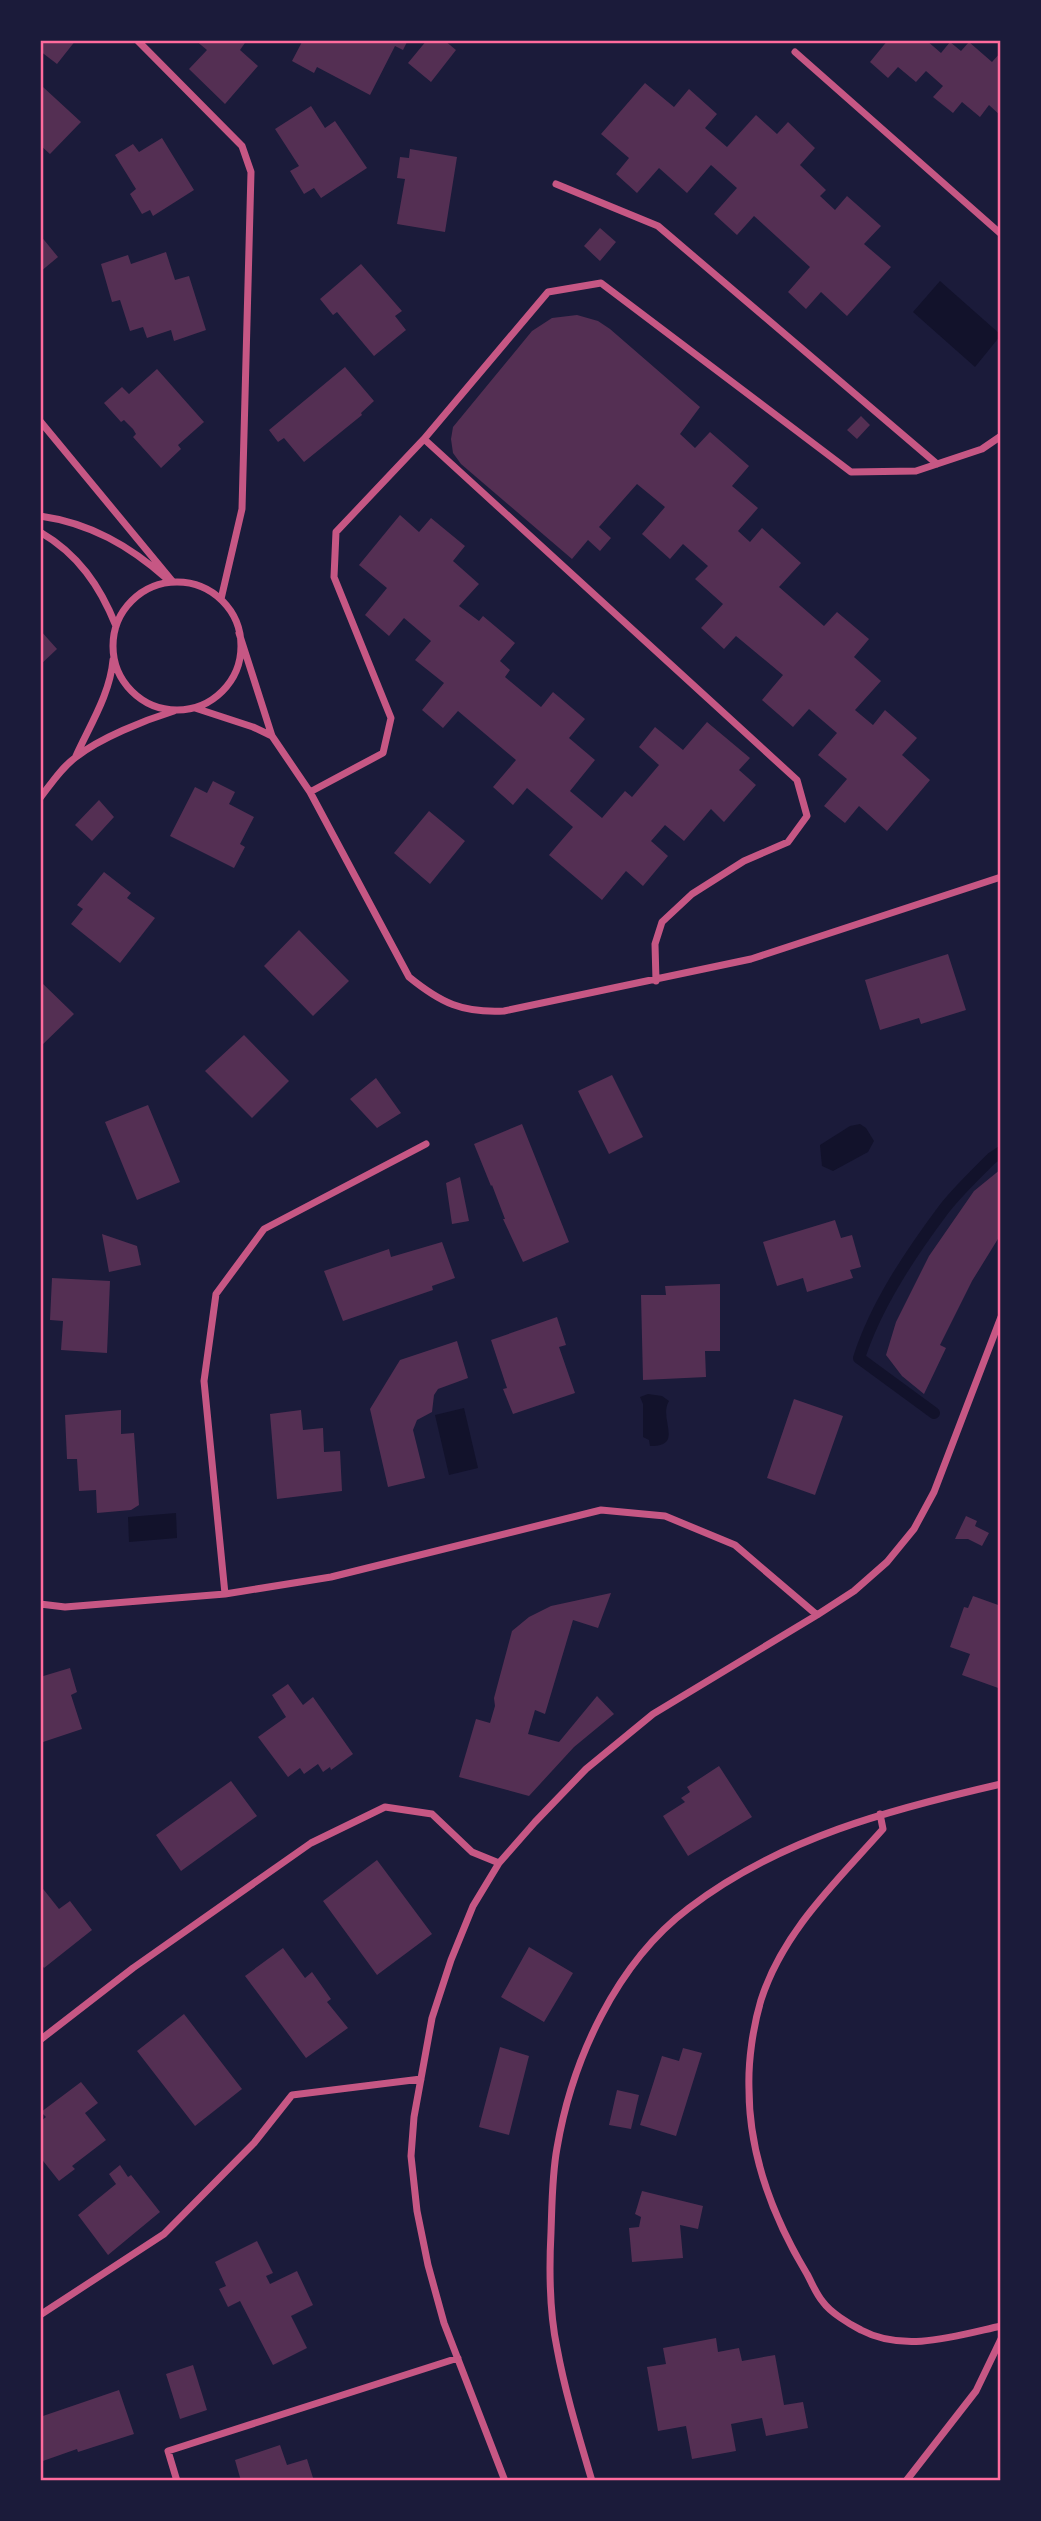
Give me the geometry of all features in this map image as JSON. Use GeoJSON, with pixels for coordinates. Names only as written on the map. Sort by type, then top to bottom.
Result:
{"type":"FeatureCollection","features":[{"type":"Feature","properties":{"kind":"street"},"geometry":{"type":"LineString","coordinates":[[137,40],[242,146],[251,172],[242,509],[220,599]]}},
{"type":"Feature","properties":{"kind":"street"},"geometry":{"type":"LineString","coordinates":[[795,52],[1001,234]]}},
{"type":"Feature","properties":{"kind":"street"},"geometry":{"type":"LineString","coordinates":[[556,184],[658,226],[937,464]]}},
{"type":"Feature","properties":{"kind":"street"},"geometry":{"type":"LineString","coordinates":[[310,792],[383,753],[391,718],[334,577],[336,532],[424,439],[548,292],[601,282],[850,472],[916,471],[982,449],[1001,436]]}},
{"type":"Feature","properties":{"kind":"street"},"geometry":{"type":"LineString","coordinates":[[40,421],[172,582]]}},
{"type":"Feature","properties":{"kind":"street"},"geometry":{"type":"LineString","coordinates":[[424,439],[796,780],[807,816],[788,842],[744,861],[723,874],[692,894],[662,922],[654,944],[656,981]]}},
{"type":"Feature","properties":{"kind":"street"},"geometry":{"type":"LineString","coordinates":[[40,516],[64,520],[114,539],[137,553],[172,582]]}},
{"type":"Feature","properties":{"kind":"street"},"geometry":{"type":"LineString","coordinates":[[40,532],[57,542],[90,575],[116,626]]}},
{"type":"Feature","properties":{"kind":"street"},"geometry":{"type":"LineString","coordinates":[[76,756],[102,702],[112,673],[116,626],[126,607],[142,592],[155,585],[190,583],[207,589],[220,599],[232,615],[272,736],[310,792],[409,977],[447,1004],[468,1010],[504,1011],[751,960],[1001,877]]}},
{"type":"Feature","properties":{"kind":"street"},"geometry":{"type":"LineString","coordinates":[[40,798],[76,756],[112,736],[176,710],[195,708],[212,699],[236,670],[240,652],[239,633]]}},
{"type":"Feature","properties":{"kind":"street"},"geometry":{"type":"LineString","coordinates":[[114,658],[121,678],[136,695],[155,706],[176,710]]}},
{"type":"Feature","properties":{"kind":"street"},"geometry":{"type":"LineString","coordinates":[[195,708],[272,736]]}},
{"type":"Feature","properties":{"kind":"street"},"geometry":{"type":"LineString","coordinates":[[225,1594],[204,1381],[216,1294],[264,1228],[426,1144]]}},
{"type":"Feature","properties":{"kind":"street"},"geometry":{"type":"LineString","coordinates":[[505,2481],[457,2358],[434,2288],[417,2211],[411,2156],[414,2117],[432,2018],[473,1906],[499,1863],[586,1769],[653,1714],[854,1591],[887,1562],[914,1529],[934,1492],[1001,1317]]}},
{"type":"Feature","properties":{"kind":"street"},"geometry":{"type":"LineString","coordinates":[[40,1604],[65,1607],[225,1594],[331,1577],[601,1510],[665,1516],[734,1545],[817,1615]]}},
{"type":"Feature","properties":{"kind":"street"},"geometry":{"type":"LineString","coordinates":[[592,2481],[556,2347],[549,2278],[556,2149],[571,2086],[593,2034],[623,1978],[656,1938],[688,1908],[729,1880],[786,1851],[880,1814],[1001,1784]]}},
{"type":"Feature","properties":{"kind":"street"},"geometry":{"type":"LineString","coordinates":[[40,2040],[133,1968],[311,1843],[385,1807],[432,1814],[472,1853],[499,1863]]}},
{"type":"Feature","properties":{"kind":"street"},"geometry":{"type":"LineString","coordinates":[[880,1814],[883,1829],[800,1923],[761,2000],[753,2042],[749,2090],[755,2142],[768,2196],[794,2253],[824,2304],[862,2331],[898,2342],[939,2340],[1001,2326]]}},
{"type":"Feature","properties":{"kind":"street"},"geometry":{"type":"LineString","coordinates":[[40,2315],[164,2234],[254,2143],[292,2095],[421,2078]]}},
{"type":"Feature","properties":{"kind":"street"},"geometry":{"type":"LineString","coordinates":[[906,2481],[976,2391],[1001,2339]]}},
{"type":"Feature","properties":{"kind":"street"},"geometry":{"type":"LineString","coordinates":[[177,2481],[168,2451],[457,2358]]}},
{"type":"Feature","properties":{"kind":"shaded area"},"geometry":{"type":"Polygon","coordinates":[[[940,281],[1001,335],[975,367],[913,312],[940,281]]]}},
{"type":"Feature","properties":{"kind":"shaded area"},"geometry":{"type":"Polygon","coordinates":[[[860,1124],[874,1141],[868,1152],[833,1171],[822,1166],[820,1145],[850,1126],[860,1124]]]}},
{"type":"Feature","properties":{"kind":"shaded area"},"geometry":{"type":"Polygon","coordinates":[[[648,1394],[662,1396],[669,1401],[666,1408],[668,1437],[666,1442],[660,1445],[650,1446],[649,1440],[643,1437],[643,1404],[640,1397],[648,1394]]]}},
{"type":"Feature","properties":{"kind":"shaded area"},"geometry":{"type":"Polygon","coordinates":[[[464,1408],[478,1468],[449,1475],[435,1415],[464,1408]]]}},
{"type":"Feature","properties":{"kind":"shaded area"},"geometry":{"type":"Polygon","coordinates":[[[176,1513],[177,1538],[129,1542],[128,1517],[176,1513]]]}},
{"type":"Feature","properties":{"kind":"building"},"geometry":{"type":"Polygon","coordinates":[[[40,40],[76,40],[57,64],[40,51],[40,40]]]}},
{"type":"Feature","properties":{"kind":"building"},"geometry":{"type":"Polygon","coordinates":[[[195,40],[247,40],[240,50],[258,66],[225,104],[189,69],[207,50],[195,40]]]}},
{"type":"Feature","properties":{"kind":"building"},"geometry":{"type":"Polygon","coordinates":[[[303,40],[408,40],[403,50],[395,46],[370,95],[317,67],[314,73],[292,61],[303,40]]]}},
{"type":"Feature","properties":{"kind":"building"},"geometry":{"type":"Polygon","coordinates":[[[427,40],[444,40],[456,50],[431,82],[408,63],[427,40]]]}},
{"type":"Feature","properties":{"kind":"building"},"geometry":{"type":"Polygon","coordinates":[[[888,40],[926,40],[941,53],[950,42],[961,51],[969,42],[992,62],[1001,52],[1001,116],[989,105],[980,117],[962,102],[953,113],[933,97],[943,86],[926,71],[916,82],[898,67],[888,78],[870,62],[888,40]]]}},
{"type":"Feature","properties":{"kind":"building"},"geometry":{"type":"Polygon","coordinates":[[[645,83],[674,107],[689,89],[717,114],[705,128],[727,147],[756,115],[777,134],[788,122],[815,148],[800,165],[826,190],[820,196],[835,210],[847,196],[881,226],[864,244],[891,267],[847,316],[821,292],[806,309],[788,292],[810,267],[754,216],[737,235],[714,214],[737,188],[711,165],[687,193],[659,168],[637,193],[616,174],[629,158],[601,134],[645,83]]]}},
{"type":"Feature","properties":{"kind":"building"},"geometry":{"type":"Polygon","coordinates":[[[43,87],[81,122],[50,154],[40,145],[40,90],[43,87]]]}},
{"type":"Feature","properties":{"kind":"building"},"geometry":{"type":"Polygon","coordinates":[[[311,106],[325,128],[335,121],[367,168],[321,198],[314,188],[304,194],[290,171],[299,166],[275,129],[311,106]]]}},
{"type":"Feature","properties":{"kind":"building"},"geometry":{"type":"Polygon","coordinates":[[[162,138],[194,190],[153,216],[150,210],[142,214],[130,194],[136,189],[115,155],[133,144],[139,152],[162,138]]]}},
{"type":"Feature","properties":{"kind":"building"},"geometry":{"type":"Polygon","coordinates":[[[410,149],[457,157],[445,232],[397,224],[405,179],[397,178],[400,157],[409,158],[410,149]]]}},
{"type":"Feature","properties":{"kind":"building"},"geometry":{"type":"Polygon","coordinates":[[[600,228],[616,242],[600,261],[584,246],[600,228]]]}},
{"type":"Feature","properties":{"kind":"building"},"geometry":{"type":"Polygon","coordinates":[[[40,235],[58,257],[40,272],[40,235]]]}},
{"type":"Feature","properties":{"kind":"building"},"geometry":{"type":"Polygon","coordinates":[[[166,252],[175,280],[189,276],[206,330],[174,341],[171,330],[147,338],[143,327],[130,331],[120,300],[112,302],[101,264],[128,255],[131,264],[166,252]]]}},
{"type":"Feature","properties":{"kind":"building"},"geometry":{"type":"Polygon","coordinates":[[[361,264],[402,311],[395,316],[406,330],[374,356],[337,312],[333,315],[320,299],[361,264]]]}},
{"type":"Feature","properties":{"kind":"building"},"geometry":{"type":"Polygon","coordinates":[[[577,315],[598,321],[610,329],[700,407],[680,434],[695,448],[710,432],[749,466],[732,486],[758,508],[738,531],[750,542],[762,528],[801,563],[779,587],[824,626],[837,612],[869,639],[854,657],[881,681],[855,710],[873,725],[885,710],[917,738],[902,755],[930,780],[887,831],[859,806],[845,823],[824,806],[847,779],[818,755],[837,733],[809,709],[793,727],[762,700],[783,675],[736,636],[724,649],[701,628],[723,604],[695,579],[708,566],[683,544],[670,559],[642,534],[665,507],[637,484],[599,527],[611,538],[600,551],[588,540],[572,559],[461,464],[453,453],[453,427],[532,331],[552,318],[577,315]]]}},
{"type":"Feature","properties":{"kind":"building"},"geometry":{"type":"Polygon","coordinates":[[[345,367],[374,401],[362,415],[304,462],[284,438],[278,442],[269,430],[345,367]]]}},
{"type":"Feature","properties":{"kind":"building"},"geometry":{"type":"Polygon","coordinates":[[[157,369],[204,422],[178,445],[181,449],[161,468],[133,437],[136,434],[133,429],[124,420],[121,422],[104,403],[122,387],[129,394],[157,369]]]}},
{"type":"Feature","properties":{"kind":"building"},"geometry":{"type":"Polygon","coordinates":[[[861,416],[870,425],[857,439],[847,430],[861,416]]]}},
{"type":"Feature","properties":{"kind":"building"},"geometry":{"type":"Polygon","coordinates":[[[400,515],[419,532],[431,518],[465,546],[453,561],[479,584],[459,606],[479,621],[483,616],[515,643],[500,661],[510,670],[505,677],[541,707],[553,692],[585,719],[569,738],[595,760],[570,791],[602,818],[625,791],[632,797],[659,765],[639,747],[655,727],[683,750],[707,722],[750,758],[739,770],[756,785],[724,822],[711,809],[684,841],[665,825],[651,841],[668,856],[643,886],[626,871],[602,900],[549,855],[573,827],[527,788],[513,805],[493,787],[516,760],[458,711],[443,728],[422,710],[444,683],[415,660],[431,641],[404,618],[389,636],[365,615],[387,588],[359,565],[400,515]]]}},
{"type":"Feature","properties":{"kind":"building"},"geometry":{"type":"Polygon","coordinates":[[[40,630],[57,649],[40,665],[40,630]]]}},
{"type":"Feature","properties":{"kind":"building"},"geometry":{"type":"Polygon","coordinates":[[[213,781],[235,792],[229,804],[254,817],[240,844],[245,847],[234,868],[170,836],[195,787],[207,793],[213,781]]]}},
{"type":"Feature","properties":{"kind":"building"},"geometry":{"type":"Polygon","coordinates":[[[99,800],[114,817],[92,841],[75,825],[99,800]]]}},
{"type":"Feature","properties":{"kind":"building"},"geometry":{"type":"Polygon","coordinates":[[[429,811],[465,841],[430,884],[394,853],[429,811]]]}},
{"type":"Feature","properties":{"kind":"building"},"geometry":{"type":"Polygon","coordinates":[[[104,872],[131,893],[127,898],[155,918],[120,963],[71,924],[83,909],[77,905],[104,872]]]}},
{"type":"Feature","properties":{"kind":"building"},"geometry":{"type":"Polygon","coordinates":[[[299,930],[349,981],[313,1016],[264,966],[299,930]]]}},
{"type":"Feature","properties":{"kind":"building"},"geometry":{"type":"Polygon","coordinates":[[[948,954],[966,1010],[921,1024],[919,1018],[880,1030],[865,980],[948,954]]]}},
{"type":"Feature","properties":{"kind":"building"},"geometry":{"type":"Polygon","coordinates":[[[40,981],[74,1014],[40,1047],[40,981]]]}},
{"type":"Feature","properties":{"kind":"building"},"geometry":{"type":"Polygon","coordinates":[[[244,1035],[289,1081],[252,1118],[205,1071],[244,1035]]]}},
{"type":"Feature","properties":{"kind":"building"},"geometry":{"type":"Polygon","coordinates":[[[612,1075],[643,1137],[609,1154],[578,1091],[612,1075]]]}},
{"type":"Feature","properties":{"kind":"building"},"geometry":{"type":"Polygon","coordinates":[[[376,1078],[401,1113],[377,1128],[350,1099],[376,1078]]]}},
{"type":"Feature","properties":{"kind":"building"},"geometry":{"type":"Polygon","coordinates":[[[148,1105],[180,1182],[137,1200],[105,1122],[148,1105]]]}},
{"type":"Feature","properties":{"kind":"building"},"geometry":{"type":"Polygon","coordinates":[[[522,1124],[569,1242],[523,1262],[474,1144],[522,1124]]]}},
{"type":"Feature","properties":{"kind":"building"},"geometry":{"type":"Polygon","coordinates":[[[1001,1169],[1001,1234],[972,1281],[940,1345],[946,1348],[924,1394],[902,1376],[886,1355],[896,1322],[929,1256],[974,1191],[1001,1169]]]}},
{"type":"Feature","properties":{"kind":"building"},"geometry":{"type":"Polygon","coordinates":[[[460,1177],[469,1221],[452,1224],[446,1183],[460,1177]]]}},
{"type":"Feature","properties":{"kind":"building"},"geometry":{"type":"Polygon","coordinates":[[[835,1220],[841,1238],[852,1235],[861,1267],[850,1270],[853,1278],[807,1292],[803,1278],[777,1286],[763,1242],[835,1220]]]}},
{"type":"Feature","properties":{"kind":"building"},"geometry":{"type":"Polygon","coordinates":[[[102,1234],[137,1246],[141,1265],[109,1272],[102,1234]]]}},
{"type":"Feature","properties":{"kind":"building"},"geometry":{"type":"Polygon","coordinates":[[[442,1242],[455,1278],[432,1286],[433,1290],[343,1321],[324,1271],[389,1249],[391,1257],[442,1242]]]}},
{"type":"Feature","properties":{"kind":"building"},"geometry":{"type":"Polygon","coordinates":[[[52,1278],[110,1281],[107,1353],[61,1350],[63,1321],[50,1320],[52,1278]]]}},
{"type":"Feature","properties":{"kind":"building"},"geometry":{"type":"Polygon","coordinates":[[[720,1284],[720,1351],[705,1351],[706,1377],[643,1380],[641,1295],[666,1295],[665,1286],[720,1284]]]}},
{"type":"Feature","properties":{"kind":"building"},"geometry":{"type":"Polygon","coordinates":[[[557,1317],[566,1345],[559,1347],[575,1393],[513,1414],[503,1389],[507,1388],[491,1340],[557,1317]]]}},
{"type":"Feature","properties":{"kind":"building"},"geometry":{"type":"Polygon","coordinates":[[[457,1341],[468,1378],[438,1389],[434,1395],[432,1412],[417,1420],[413,1430],[425,1478],[388,1487],[370,1409],[400,1360],[457,1341]]]}},
{"type":"Feature","properties":{"kind":"building"},"geometry":{"type":"Polygon","coordinates":[[[794,1399],[843,1416],[815,1495],[767,1478],[794,1399]]]}},
{"type":"Feature","properties":{"kind":"building"},"geometry":{"type":"Polygon","coordinates":[[[121,1410],[121,1434],[134,1433],[139,1505],[131,1510],[97,1513],[96,1490],[79,1491],[77,1459],[67,1459],[65,1415],[121,1410]]]}},
{"type":"Feature","properties":{"kind":"building"},"geometry":{"type":"Polygon","coordinates":[[[301,1410],[303,1430],[323,1428],[324,1452],[340,1451],[342,1491],[277,1499],[270,1414],[301,1410]]]}},
{"type":"Feature","properties":{"kind":"building"},"geometry":{"type":"Polygon","coordinates":[[[966,1516],[977,1521],[975,1526],[989,1533],[982,1546],[968,1539],[955,1539],[966,1516]]]}},
{"type":"Feature","properties":{"kind":"building"},"geometry":{"type":"Polygon","coordinates":[[[611,1593],[598,1628],[573,1620],[545,1714],[535,1710],[528,1734],[559,1742],[597,1696],[614,1714],[574,1747],[529,1796],[459,1777],[476,1719],[490,1723],[512,1631],[529,1617],[551,1606],[611,1593]]]}},
{"type":"Feature","properties":{"kind":"building"},"geometry":{"type":"Polygon","coordinates":[[[973,1596],[1001,1606],[1001,1689],[962,1675],[970,1654],[950,1647],[964,1607],[968,1608],[973,1596]]]}},
{"type":"Feature","properties":{"kind":"building"},"geometry":{"type":"Polygon","coordinates":[[[70,1668],[77,1692],[71,1695],[82,1729],[40,1743],[40,1677],[70,1668]]]}},
{"type":"Feature","properties":{"kind":"building"},"geometry":{"type":"Polygon","coordinates":[[[288,1684],[303,1705],[313,1697],[353,1754],[331,1770],[330,1767],[323,1772],[318,1764],[304,1774],[300,1768],[288,1777],[258,1737],[286,1717],[272,1695],[288,1684]]]}},
{"type":"Feature","properties":{"kind":"building"},"geometry":{"type":"Polygon","coordinates":[[[719,1766],[752,1817],[688,1856],[663,1816],[685,1802],[681,1798],[690,1792],[687,1787],[719,1766]]]}},
{"type":"Feature","properties":{"kind":"building"},"geometry":{"type":"Polygon","coordinates":[[[231,1781],[257,1816],[181,1871],[156,1835],[231,1781]]]}},
{"type":"Feature","properties":{"kind":"building"},"geometry":{"type":"Polygon","coordinates":[[[377,1860],[432,1934],[377,1975],[323,1901],[377,1860]]]}},
{"type":"Feature","properties":{"kind":"building"},"geometry":{"type":"Polygon","coordinates":[[[40,1885],[59,1909],[70,1901],[92,1930],[44,1968],[40,1963],[40,1885]]]}},
{"type":"Feature","properties":{"kind":"building"},"geometry":{"type":"Polygon","coordinates":[[[529,1947],[573,1973],[544,2022],[501,1997],[529,1947]]]}},
{"type":"Feature","properties":{"kind":"building"},"geometry":{"type":"Polygon","coordinates":[[[283,1948],[305,1978],[312,1972],[331,1999],[327,2002],[348,2028],[306,2058],[245,1976],[283,1948]]]}},
{"type":"Feature","properties":{"kind":"building"},"geometry":{"type":"Polygon","coordinates":[[[184,2014],[242,2089],[195,2126],[137,2051],[184,2014]]]}},
{"type":"Feature","properties":{"kind":"building"},"geometry":{"type":"Polygon","coordinates":[[[500,2047],[529,2056],[509,2135],[479,2127],[500,2047]]]}},
{"type":"Feature","properties":{"kind":"building"},"geometry":{"type":"Polygon","coordinates":[[[683,2048],[702,2053],[676,2136],[640,2125],[662,2056],[679,2061],[683,2048]]]}},
{"type":"Feature","properties":{"kind":"building"},"geometry":{"type":"Polygon","coordinates":[[[81,2082],[98,2103],[85,2113],[106,2140],[72,2166],[75,2169],[59,2181],[40,2157],[40,2122],[46,2117],[41,2112],[81,2082]]]}},
{"type":"Feature","properties":{"kind":"building"},"geometry":{"type":"Polygon","coordinates":[[[617,2090],[639,2095],[631,2129],[609,2125],[617,2090]]]}},
{"type":"Feature","properties":{"kind":"building"},"geometry":{"type":"Polygon","coordinates":[[[120,2165],[160,2212],[108,2255],[78,2215],[116,2184],[109,2174],[120,2165]]]}},
{"type":"Feature","properties":{"kind":"building"},"geometry":{"type":"Polygon","coordinates":[[[642,2191],[703,2206],[698,2229],[680,2225],[683,2258],[632,2262],[629,2228],[639,2227],[641,2217],[635,2214],[642,2191]]]}},
{"type":"Feature","properties":{"kind":"building"},"geometry":{"type":"Polygon","coordinates":[[[257,2241],[273,2273],[266,2276],[270,2284],[297,2271],[313,2305],[291,2316],[307,2348],[273,2365],[240,2301],[228,2307],[219,2289],[226,2286],[215,2262],[257,2241]]]}},
{"type":"Feature","properties":{"kind":"building"},"geometry":{"type":"Polygon","coordinates":[[[716,2338],[718,2352],[739,2348],[742,2361],[775,2355],[784,2405],[803,2402],[808,2428],[766,2436],[762,2418],[731,2424],[736,2451],[692,2459],[686,2426],[658,2431],[647,2367],[666,2364],[663,2348],[716,2338]]]}},
{"type":"Feature","properties":{"kind":"building"},"geometry":{"type":"Polygon","coordinates":[[[193,2365],[207,2410],[180,2419],[166,2374],[193,2365]]]}},
{"type":"Feature","properties":{"kind":"building"},"geometry":{"type":"Polygon","coordinates":[[[119,2390],[134,2434],[40,2462],[40,2417],[119,2390]]]}},
{"type":"Feature","properties":{"kind":"building"},"geometry":{"type":"Polygon","coordinates":[[[280,2445],[287,2465],[307,2459],[314,2481],[241,2481],[235,2460],[280,2445]]]}},
{"type":"Feature","properties":{"kind":"waterway"},"geometry":{"type":"LineString","coordinates":[[934,1413],[859,1358],[885,1299],[919,1243],[955,1196],[1001,1152]]}}]}
